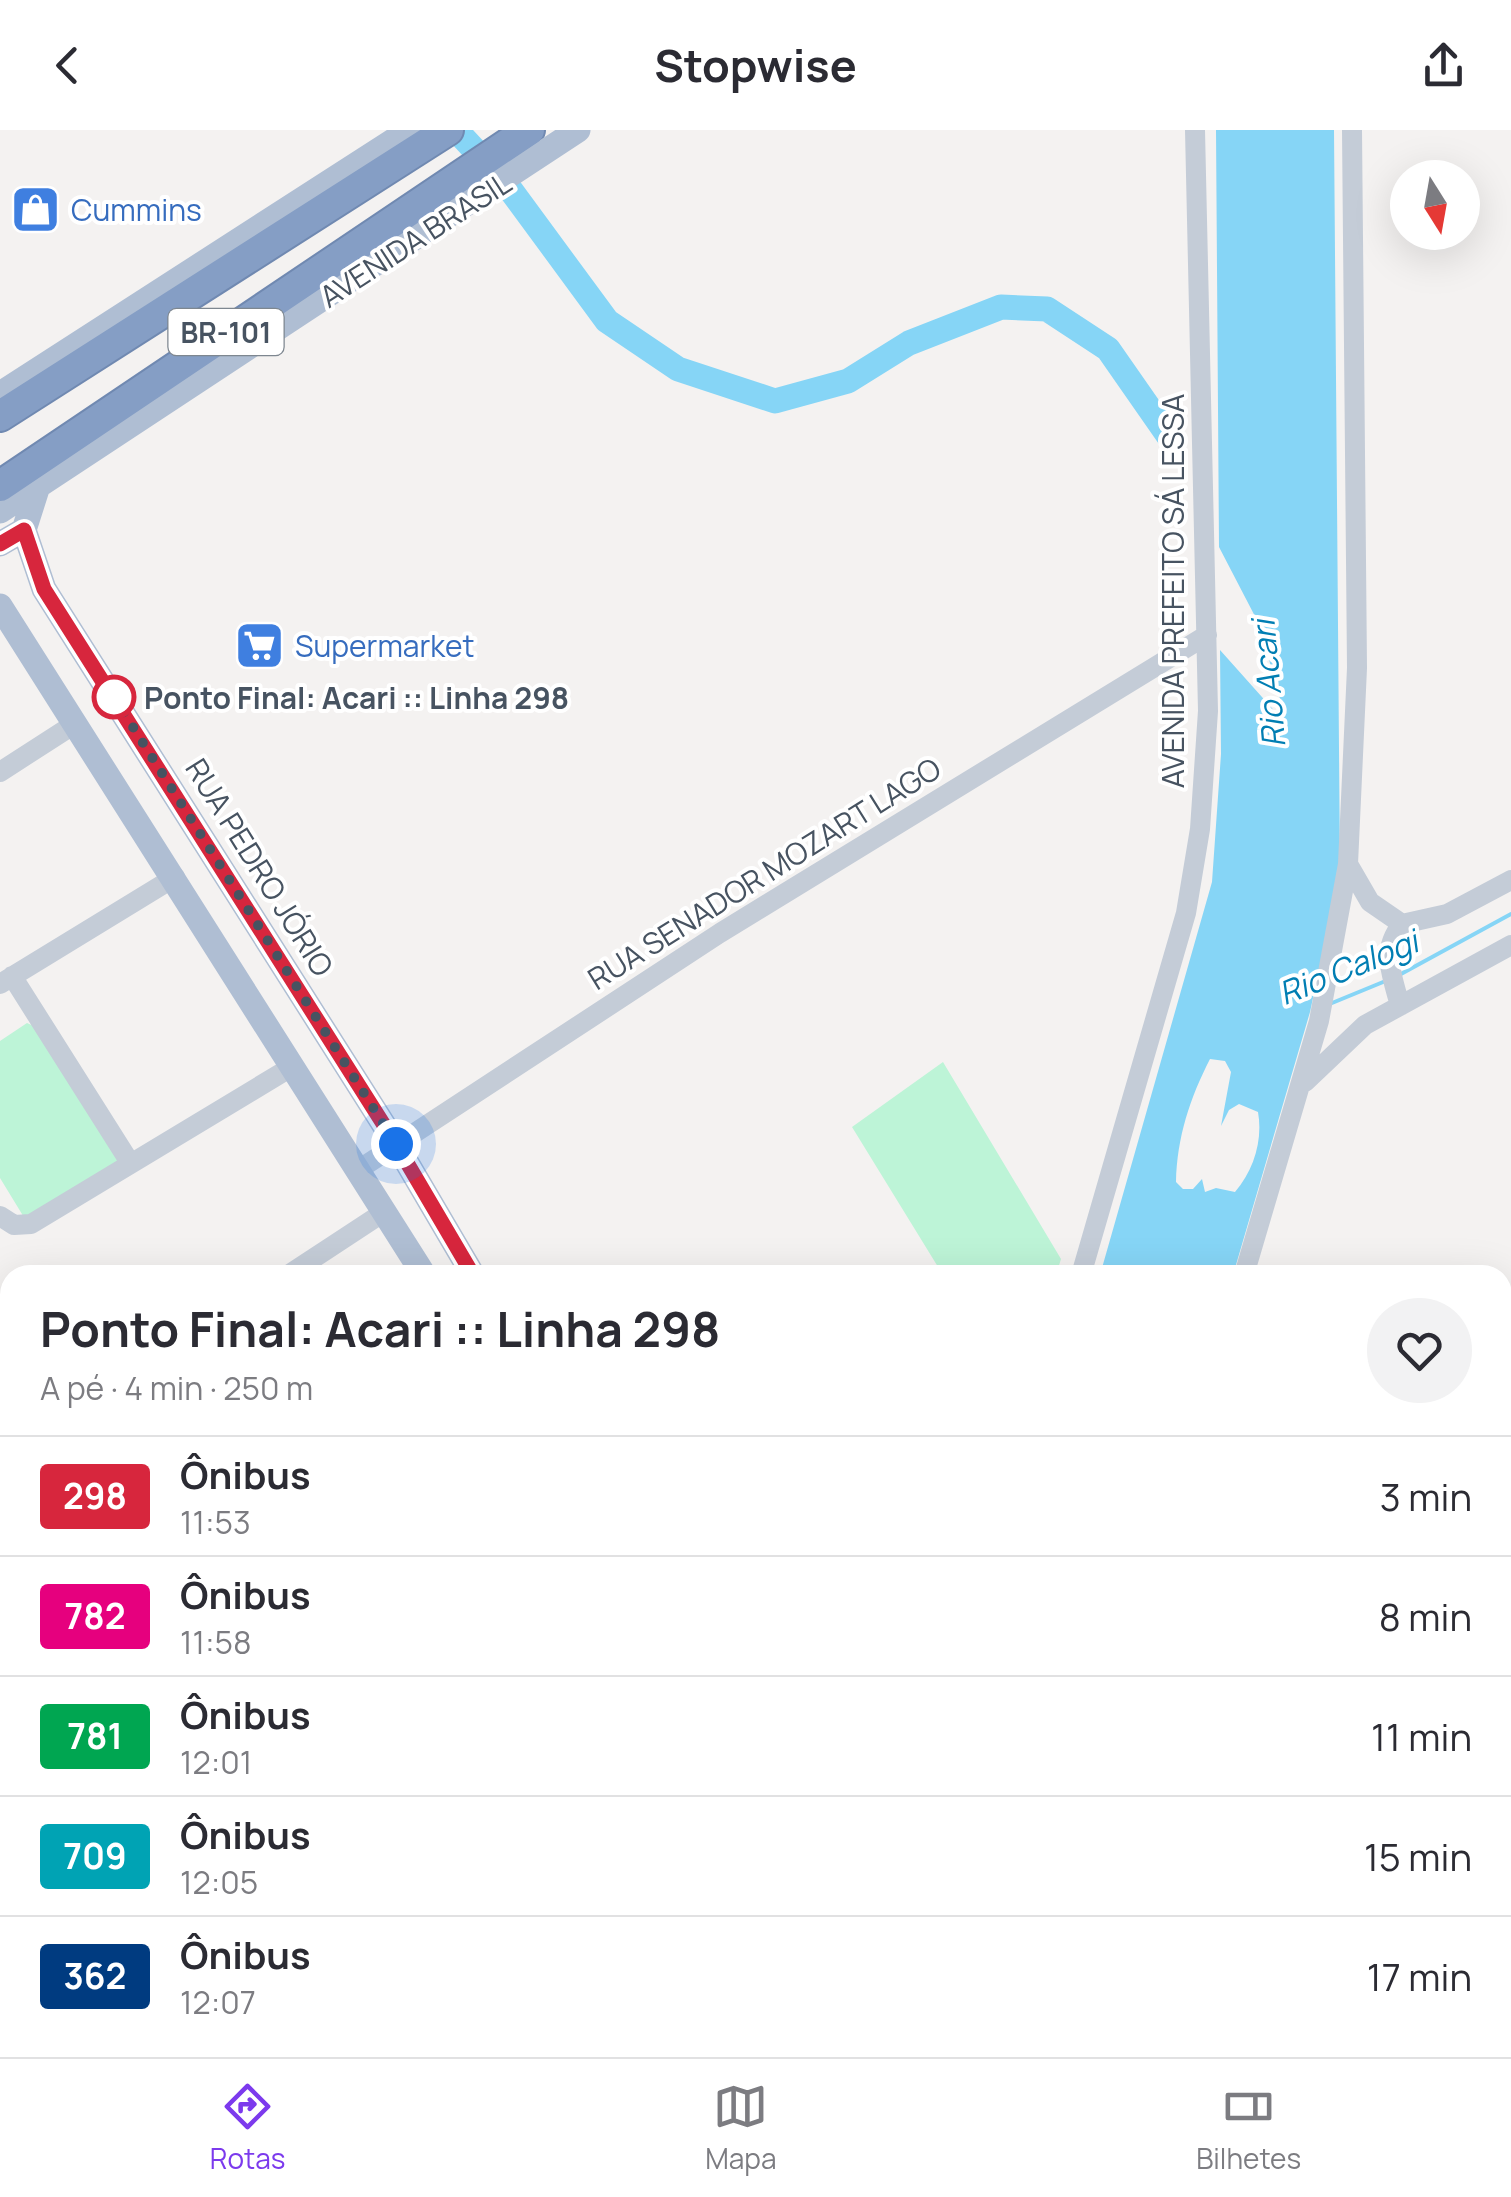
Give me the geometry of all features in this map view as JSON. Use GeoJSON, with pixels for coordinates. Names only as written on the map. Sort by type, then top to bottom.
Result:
{"type":"FeatureCollection","features":[{"type":"Feature","properties":{"kind":"highway","name":"BR-101"},"geometry":{"type":"LineString","coordinates":[[0,416],[413,136],[448,130]]}},
{"type":"Feature","properties":{"kind":"highway","name":"AVENIDA BRASIL"},"geometry":{"type":"LineString","coordinates":[[0,486],[467,189],[525,145]]}},
{"type":"Feature","properties":{"kind":"main road","name":"AVENIDA BRASIL"},"geometry":{"type":"LineString","coordinates":[[525,145],[578,130]]}},
{"type":"Feature","properties":{"kind":"main road"},"geometry":{"type":"LineString","coordinates":[[0,394],[413,136]]}},
{"type":"Feature","properties":{"kind":"main road","name":"AVENIDA BRASIL"},"geometry":{"type":"LineString","coordinates":[[0,511],[467,189]]}},
{"type":"Feature","properties":{"kind":"main road"},"geometry":{"type":"LineString","coordinates":[[0,544],[24,530],[38,486]]}},
{"type":"Feature","properties":{"kind":"main road","name":"RUA PEDRO JÓRIO"},"geometry":{"type":"LineString","coordinates":[[24,530],[44,589],[396,1144],[467,1265]]}},
{"type":"Feature","properties":{"kind":"main road"},"geometry":{"type":"LineString","coordinates":[[0,606],[418,1265]]}},
{"type":"Feature","properties":{"kind":"main road"},"geometry":{"type":"LineString","coordinates":[[221,952],[262,930]]}},
{"type":"Feature","properties":{"kind":"street","name":"AVENIDA PREFEITO SÁ LESSA"},"geometry":{"type":"LineString","coordinates":[[1084,1265],[1186,913],[1202,809],[1207,634],[1196,130]]}},
{"type":"Feature","properties":{"kind":"street"},"geometry":{"type":"LineString","coordinates":[[1247,1265],[1319,1021],[1348,864],[1356,668],[1352,130]]}},
{"type":"Feature","properties":{"kind":"street","name":"RUA SENADOR MOZART LAGO"},"geometry":{"type":"LineString","coordinates":[[358,1170],[720,933],[1207,634]]}},
{"type":"Feature","properties":{"kind":"street"},"geometry":{"type":"LineString","coordinates":[[0,772],[76,723]]}},
{"type":"Feature","properties":{"kind":"street"},"geometry":{"type":"LineString","coordinates":[[1348,864],[1370,902],[1402,924]]}},
{"type":"Feature","properties":{"kind":"street"},"geometry":{"type":"LineString","coordinates":[[129,1162],[6,980],[175,877]]}},
{"type":"Feature","properties":{"kind":"street"},"geometry":{"type":"LineString","coordinates":[[1400,1006],[1388,944],[1402,924],[1446,914],[1511,880]]}},
{"type":"Feature","properties":{"kind":"street"},"geometry":{"type":"LineString","coordinates":[[1300,1087],[1348,1036],[1511,945]]}},
{"type":"Feature","properties":{"kind":"street"},"geometry":{"type":"LineString","coordinates":[[0,1216],[14,1225],[30,1224],[293,1066]]}},
{"type":"Feature","properties":{"kind":"street"},"geometry":{"type":"LineString","coordinates":[[303,1265],[384,1212]]}},
{"type":"Feature","properties":{"kind":"green space"},"geometry":{"type":"Polygon","coordinates":[[[27,1023],[38,1028],[122,1157],[116,1166],[25,1219],[0,1178],[0,1041],[27,1023]]]}},
{"type":"Feature","properties":{"kind":"green space"},"geometry":{"type":"Polygon","coordinates":[[[943,1062],[1061,1259],[1059,1265],[937,1265],[852,1127],[943,1062]]]}},
{"type":"Feature","properties":{"kind":"water"},"geometry":{"type":"Polygon","coordinates":[[[1216,130],[1334,130],[1340,872],[1310,1012],[1236,1265],[1103,1265],[1212,882],[1221,754],[1220,650],[1279,716],[1282,706],[1259,624],[1219,547],[1216,130]],[[1210,1059],[1191,1103],[1177,1165],[1176,1182],[1183,1189],[1193,1189],[1202,1179],[1205,1192],[1216,1188],[1235,1192],[1256,1154],[1258,1112],[1239,1104],[1229,1110],[1221,1126],[1231,1072],[1225,1061],[1210,1059]]]}},
{"type":"Feature","properties":{"kind":"waterway"},"geometry":{"type":"LineString","coordinates":[[456,130],[507,185],[607,321],[678,369],[775,401],[848,381],[909,343],[1001,307],[1047,309],[1108,349],[1170,438]]}},
{"type":"Feature","properties":{"kind":"waterway","name":"Rio Calogi"},"geometry":{"type":"LineString","coordinates":[[1401,974],[1511,914]]}},
{"type":"Feature","properties":{"kind":"waterway","name":"Rio Calogi"},"geometry":{"type":"LineString","coordinates":[[1332,1003],[1388,980]]}},
{"type":"Feature","properties":{"kind":"bus line","name":"298"},"geometry":{"type":"LineString","coordinates":[[0,544],[24,530],[32,566],[44,589],[396,1144],[467,1265]]}},
{"type":"Feature","properties":{"kind":"place","name":"Cummins"},"geometry":{"type":"Point","coordinates":[36,209]}},
{"type":"Feature","properties":{"kind":"place","name":"Supermarket"},"geometry":{"type":"Point","coordinates":[260,645]}},
{"type":"Feature","properties":{"kind":"place","name":"Ponto Final: Acari :: Linha 298"},"geometry":{"type":"Point","coordinates":[114,697]}},
{"type":"Feature","properties":{"kind":"route"},"geometry":{"type":"LineString","coordinates":[[114,697],[396,1144]]}},
{"type":"Feature","properties":{"kind":"water label","name":"Rio Acari"},"geometry":{"type":"Point","coordinates":[1268,684]}}]}
